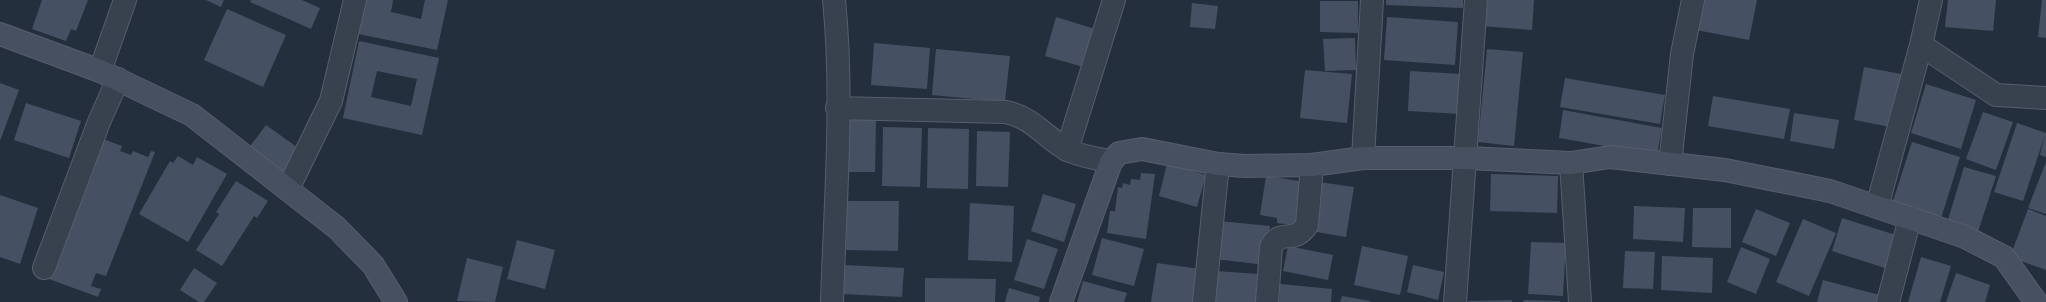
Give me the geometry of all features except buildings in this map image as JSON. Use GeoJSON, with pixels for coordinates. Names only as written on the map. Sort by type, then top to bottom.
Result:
{"type":"FeatureCollection","features":[{"type":"Feature","properties":{"kind":"street"},"geometry":{"type":"LineString","coordinates":[[44,268],[99,122],[125,0]]}},
{"type":"Feature","properties":{"kind":"street"},"geometry":{"type":"LineString","coordinates":[[288,189],[331,101],[355,0]]}},
{"type":"Feature","properties":{"kind":"street"},"geometry":{"type":"LineString","coordinates":[[832,302],[837,108],[837,38],[834,0]]}},
{"type":"Feature","properties":{"kind":"street"},"geometry":{"type":"LineString","coordinates":[[1067,150],[1114,0]]}},
{"type":"Feature","properties":{"kind":"street"},"geometry":{"type":"LineString","coordinates":[[1363,158],[1372,0]]}},
{"type":"Feature","properties":{"kind":"street"},"geometry":{"type":"LineString","coordinates":[[1455,302],[1476,0]]}},
{"type":"Feature","properties":{"kind":"street"},"geometry":{"type":"LineString","coordinates":[[1670,164],[1682,54],[1692,0]]}},
{"type":"Feature","properties":{"kind":"street"},"geometry":{"type":"LineString","coordinates":[[1877,207],[1921,45],[1931,0]]}},
{"type":"Feature","properties":{"kind":"street"},"geometry":{"type":"LineString","coordinates":[[0,34],[109,75],[192,115],[337,228],[373,265],[396,302]]}},
{"type":"Feature","properties":{"kind":"street"},"geometry":{"type":"LineString","coordinates":[[1921,45],[1996,95],[2046,98]]}},
{"type":"Feature","properties":{"kind":"street"},"geometry":{"type":"LineString","coordinates":[[837,108],[1006,112],[1019,115],[1030,121],[1067,150],[1111,162]]}},
{"type":"Feature","properties":{"kind":"street"},"geometry":{"type":"LineString","coordinates":[[1061,302],[1111,162],[1119,153],[1142,148],[1218,164],[1245,166],[1312,165],[1363,158],[1466,158],[1572,162],[1610,157],[1725,170],[1830,191],[1966,237],[2004,257],[2036,302]]}},
{"type":"Feature","properties":{"kind":"street"},"geometry":{"type":"LineString","coordinates":[[1572,162],[1580,302]]}},
{"type":"Feature","properties":{"kind":"street"},"geometry":{"type":"LineString","coordinates":[[1204,302],[1218,164]]}},
{"type":"Feature","properties":{"kind":"street"},"geometry":{"type":"LineString","coordinates":[[1267,302],[1271,247],[1274,240],[1282,236],[1293,237],[1302,234],[1307,225],[1312,165]]}},
{"type":"Feature","properties":{"kind":"street"},"geometry":{"type":"LineString","coordinates":[[1888,302],[1910,218]]}}]}
